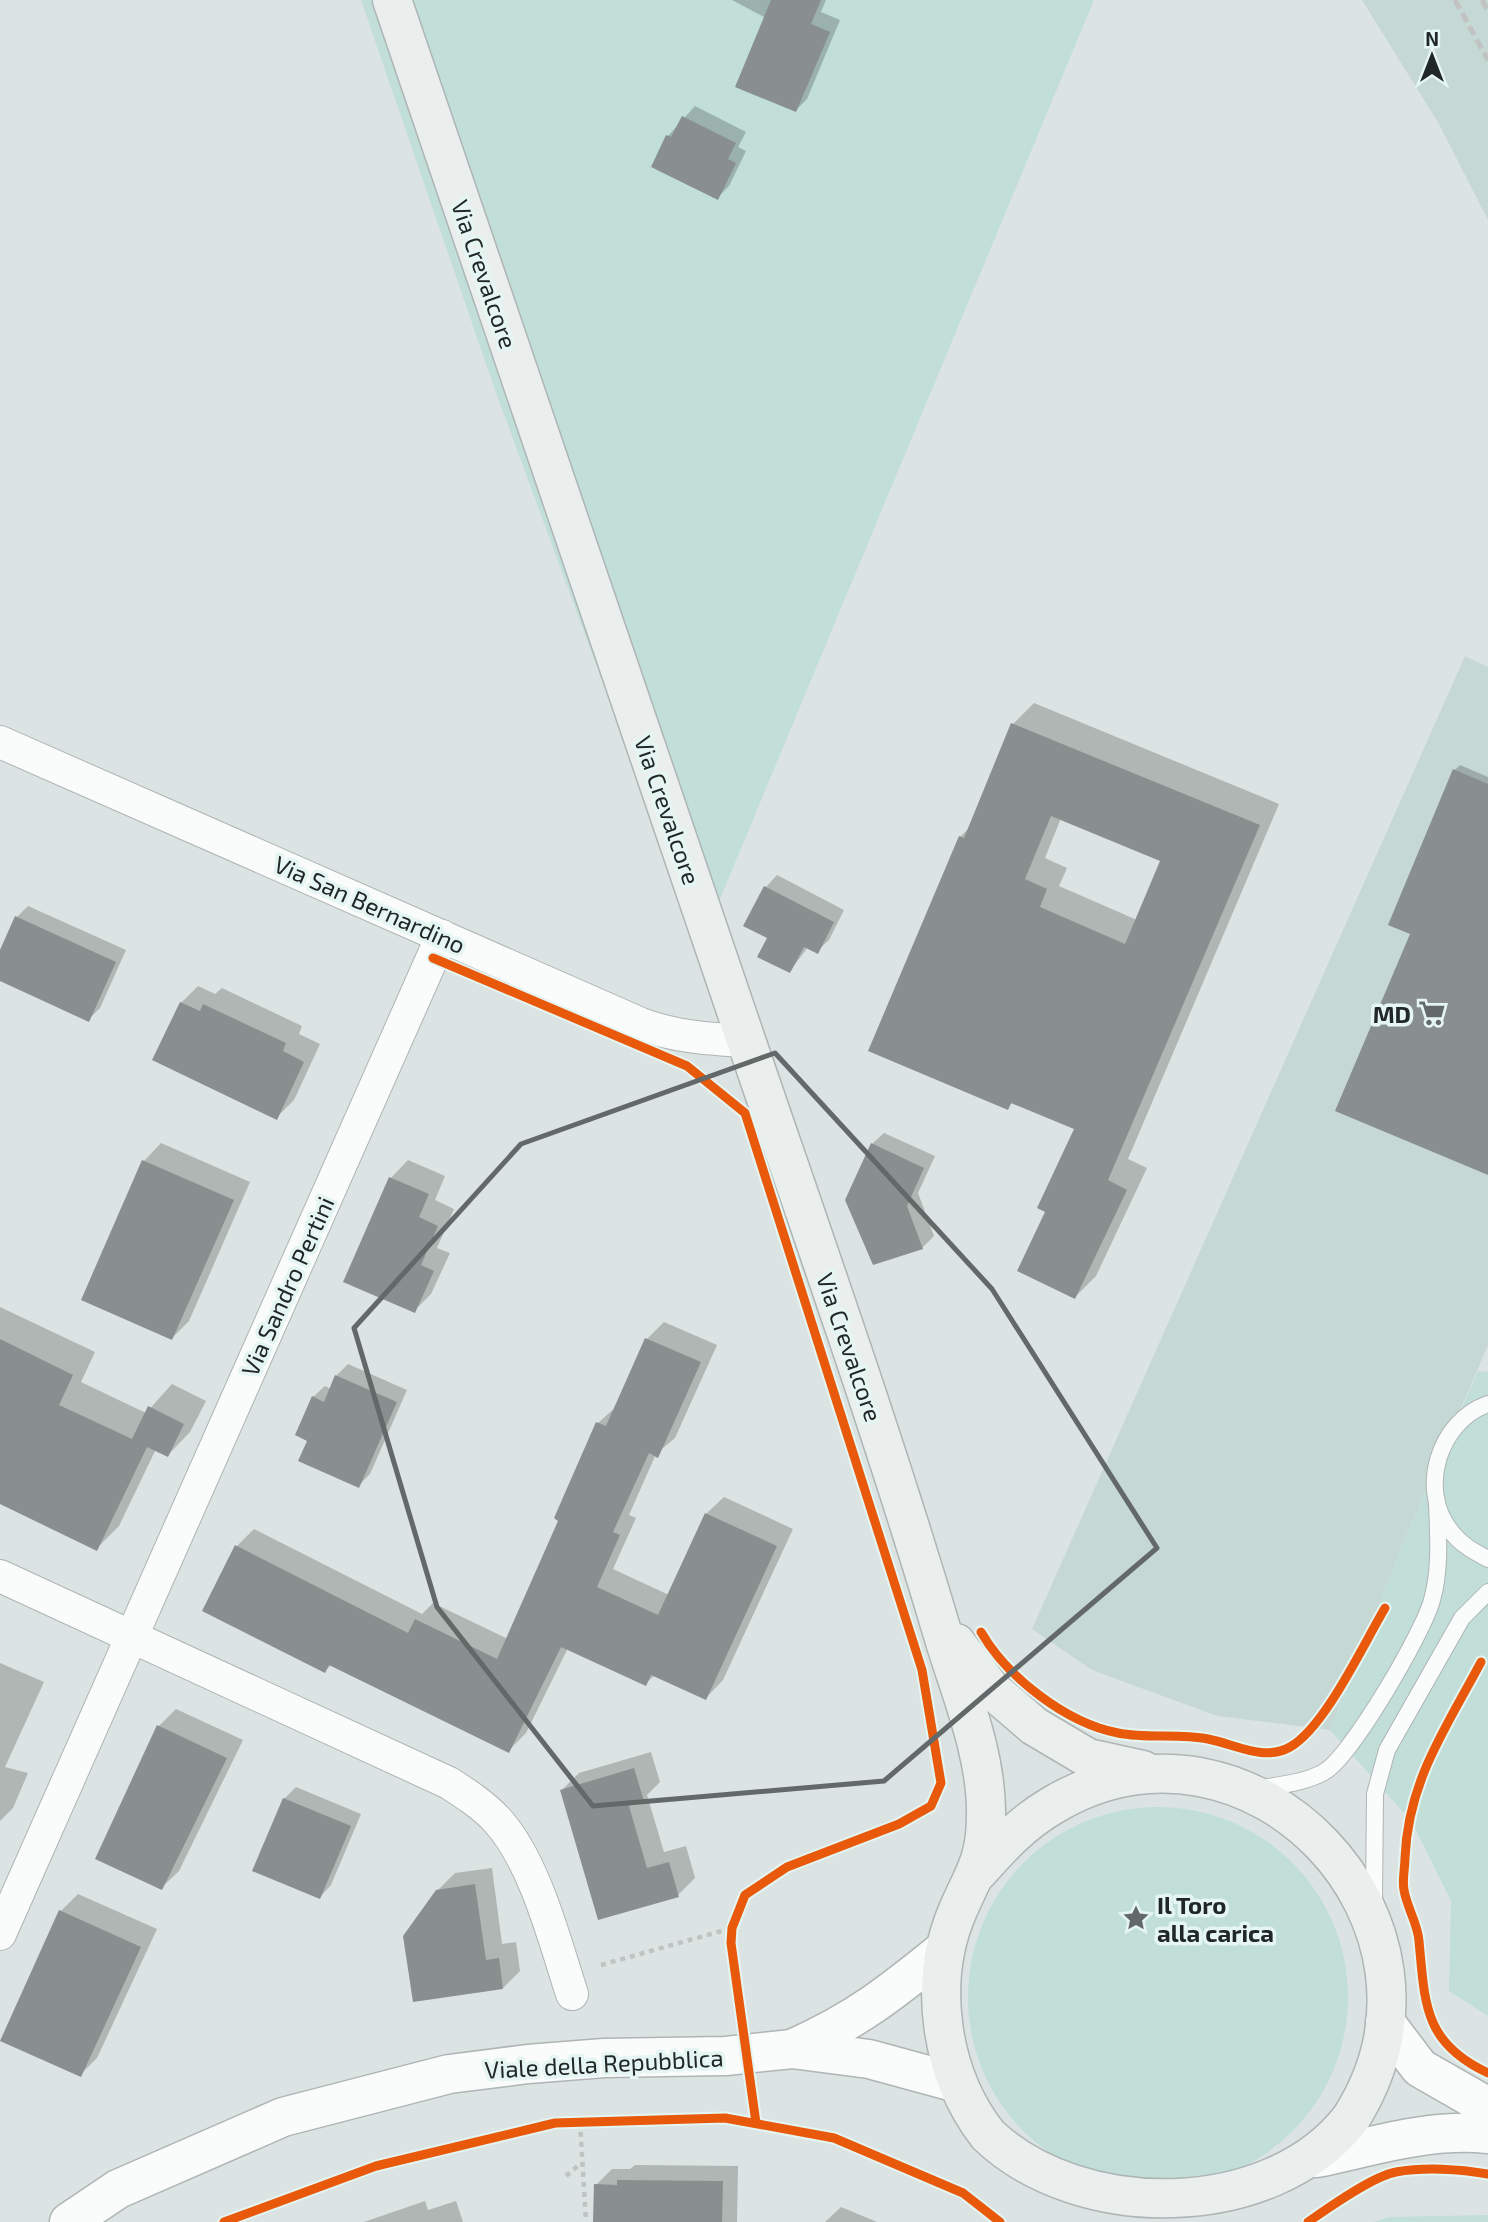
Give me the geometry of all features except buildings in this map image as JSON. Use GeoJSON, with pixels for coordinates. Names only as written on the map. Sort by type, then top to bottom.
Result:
{"type":"FeatureCollection","features":[{"type":"Feature","properties":{"kind":"main road","name":"Via Crevalcore"},"geometry":{"type":"LineString","coordinates":[[392,0],[746,1041],[940,1622],[981,1764],[987,1826],[978,1872]]}},
{"type":"Feature","properties":{"kind":"main road","name":"Via Crevalcore"},"geometry":{"type":"LineString","coordinates":[[940,1622],[990,1688],[1034,1726],[1088,1758],[1161,1774],[1211,1780],[1246,1791],[1301,1821],[1336,1856],[1363,1898],[1380,1945],[1386,1983],[1385,2022],[1373,2073],[1356,2107],[1317,2158],[1278,2188],[1229,2215],[1160,2219],[1088,2214],[1032,2177],[988,2135],[957,2083],[941,2017],[945,1949],[958,1909],[978,1872],[1014,1832],[1058,1801],[1108,1781],[1161,1774]]}},
{"type":"Feature","properties":{"kind":"street","name":"Via San Bernardino"},"geometry":{"type":"LineString","coordinates":[[0,741],[663,1032],[746,1041]]}},
{"type":"Feature","properties":{"kind":"street","name":"Via Sandro Pertini"},"geometry":{"type":"LineString","coordinates":[[0,1934],[442,936]]}},
{"type":"Feature","properties":{"kind":"street"},"geometry":{"type":"LineString","coordinates":[[0,1576],[449,1783],[474,1799],[497,1820],[520,1854],[569,1984]]}},
{"type":"Feature","properties":{"kind":"street","name":"Viale della Repubblica"},"geometry":{"type":"LineString","coordinates":[[792,2049],[841,2027],[879,2003],[945,1949]]}},
{"type":"Feature","properties":{"kind":"street"},"geometry":{"type":"LineString","coordinates":[[1385,2022],[1420,2068],[1488,2107]]}},
{"type":"Feature","properties":{"kind":"street","name":"Viale della Repubblica"},"geometry":{"type":"LineString","coordinates":[[69,2222],[118,2189],[283,2117],[449,2074],[579,2060],[726,2056],[792,2049],[869,2059],[957,2083]]}},
{"type":"Feature","properties":{"kind":"street"},"geometry":{"type":"LineString","coordinates":[[1317,2158],[1407,2136],[1458,2131],[1488,2134]]}},
{"type":"Feature","properties":{"kind":"lane"},"geometry":{"type":"LineString","coordinates":[[1246,1791],[1324,1773],[1341,1759],[1358,1734],[1421,1626],[1432,1601],[1439,1544],[1434,1475],[1441,1448],[1457,1424],[1488,1404]]}},
{"type":"Feature","properties":{"kind":"lane"},"geometry":{"type":"LineString","coordinates":[[1437,1503],[1448,1528],[1468,1549],[1488,1559]]}},
{"type":"Feature","properties":{"kind":"lane"},"geometry":{"type":"LineString","coordinates":[[1380,1945],[1372,1882],[1375,1794],[1383,1764],[1398,1729],[1462,1618],[1488,1592]]}},
{"type":"Feature","properties":{"kind":"path"},"geometry":{"type":"LineString","coordinates":[[731,1942],[736,1917]]}},
{"type":"Feature","properties":{"kind":"path"},"geometry":{"type":"LineString","coordinates":[[569,1984],[732,1928]]}},
{"type":"Feature","properties":{"kind":"path"},"geometry":{"type":"LineString","coordinates":[[568,2122],[593,2122]]}},
{"type":"Feature","properties":{"kind":"path"},"geometry":{"type":"LineString","coordinates":[[580,2122],[586,2222]]}},
{"type":"Feature","properties":{"kind":"path"},"geometry":{"type":"LineString","coordinates":[[566,2176],[582,2163]]}},
{"type":"Feature","properties":{"kind":"highlighted area"},"geometry":{"type":"Polygon","coordinates":[[[775,1053],[992,1289],[1157,1548],[884,1781],[593,1806],[437,1607],[354,1328],[521,1144],[775,1053]]]}},
{"type":"Feature","properties":{"kind":"shaded area"},"geometry":{"type":"Polygon","coordinates":[[[1362,0],[1488,0],[1488,220],[1439,124],[1362,0]]]}},
{"type":"Feature","properties":{"kind":"shaded area"},"geometry":{"type":"Polygon","coordinates":[[[1465,656],[1488,667],[1488,1345],[1401,1548],[1330,1730],[1217,1716],[1092,1670],[1032,1629],[1465,656]]]}},
{"type":"Feature","properties":{"kind":"green space"},"geometry":{"type":"Polygon","coordinates":[[[361,0],[1094,0],[700,947],[495,390],[361,0]]]}},
{"type":"Feature","properties":{"kind":"green space"},"geometry":{"type":"Polygon","coordinates":[[[1478,1371],[1488,1372],[1488,2016],[1449,1991],[1451,1901],[1412,1822],[1330,1730],[1401,1548],[1478,1371]]]}},
{"type":"Feature","properties":{"kind":"green space"},"geometry":{"type":"Polygon","coordinates":[[[1158,1807],[1195,1811],[1231,1822],[1263,1839],[1292,1863],[1316,1892],[1333,1924],[1344,1960],[1348,1997],[1344,2034],[1333,2070],[1316,2102],[1292,2131],[1263,2155],[1231,2172],[1195,2183],[1158,2187],[1121,2183],[1085,2172],[1053,2155],[1024,2131],[1000,2102],[983,2070],[972,2034],[968,1997],[972,1960],[983,1924],[1000,1892],[1024,1863],[1053,1839],[1085,1822],[1121,1811],[1158,1807]]]}},
{"type":"Feature","properties":{"kind":"green space"},"geometry":{"type":"Polygon","coordinates":[[[1488,2215],[1488,2222],[1374,2222],[1389,2217],[1488,2215]]]}},
{"type":"Feature","properties":{"kind":"railway"},"geometry":{"type":"LineString","coordinates":[[1455,0],[1488,60]]}},
{"type":"Feature","properties":{"kind":"railway"},"geometry":{"type":"LineString","coordinates":[[1482,0],[1488,11]]}},
{"type":"Feature","properties":{"kind":"cycle path"},"geometry":{"type":"LineString","coordinates":[[433,958],[687,1066],[745,1113],[922,1670],[941,1783],[931,1806],[899,1824],[787,1867],[745,1895],[732,1928],[731,1943],[756,2123]]}},
{"type":"Feature","properties":{"kind":"cycle path"},"geometry":{"type":"LineString","coordinates":[[981,1632],[1006,1665],[1040,1696],[1059,1709],[1098,1728],[1140,1736],[1197,1737],[1270,1753],[1290,1747],[1317,1722],[1385,1608]]}},
{"type":"Feature","properties":{"kind":"cycle path"},"geometry":{"type":"LineString","coordinates":[[1481,1662],[1442,1733],[1421,1780],[1408,1830],[1403,1882],[1405,1897],[1418,1935],[1423,1984],[1432,2020],[1451,2049],[1488,2073]]}},
{"type":"Feature","properties":{"kind":"cycle path"},"geometry":{"type":"LineString","coordinates":[[224,2222],[376,2166],[555,2123],[725,2118],[834,2138],[963,2193],[1000,2222]]}},
{"type":"Feature","properties":{"kind":"cycle path"},"geometry":{"type":"LineString","coordinates":[[1308,2222],[1363,2186],[1396,2172],[1442,2169],[1488,2174]]}},
{"type":"Feature","properties":{"kind":"place","name":"MD"},"geometry":{"type":"Point","coordinates":[1432,1013]}},
{"type":"Feature","properties":{"kind":"place","name":"Il Toro alla carica"},"geometry":{"type":"Point","coordinates":[1136,1918]}}]}
